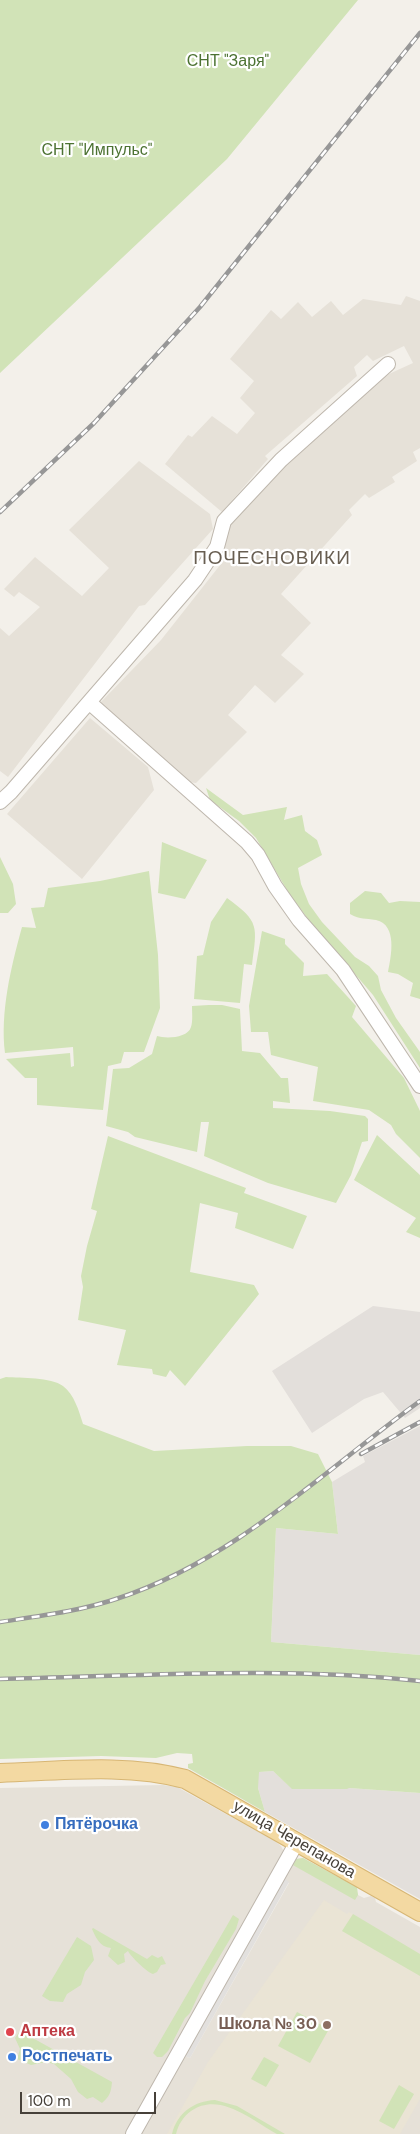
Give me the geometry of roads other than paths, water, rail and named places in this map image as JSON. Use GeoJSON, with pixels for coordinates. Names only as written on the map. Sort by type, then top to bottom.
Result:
{"type":"FeatureCollection","features":[{"type":"Feature","properties":{"kind":"main road","name":"улица Черепанова"},"geometry":{"type":"LineString","coordinates":[[0,1773],[110,1770],[165,1773],[185,1779],[420,1912]]}},
{"type":"Feature","properties":{"kind":"street"},"geometry":{"type":"LineString","coordinates":[[0,802],[90,703],[195,580],[217,547],[224,521],[281,460],[388,364]]}},
{"type":"Feature","properties":{"kind":"street"},"geometry":{"type":"LineString","coordinates":[[90,703],[253,848],[299,920],[343,970],[420,1086]]}},
{"type":"Feature","properties":{"kind":"street"},"geometry":{"type":"LineString","coordinates":[[133,2134],[298,1842]]}},
{"type":"Feature","properties":{"kind":"railway"},"geometry":{"type":"LineString","coordinates":[[0,512],[94,423],[200,307],[420,33]]}},
{"type":"Feature","properties":{"kind":"railway"},"geometry":{"type":"LineString","coordinates":[[0,1622],[60,1613],[105,1603],[162,1581],[202,1561],[277,1511],[420,1401]]}},
{"type":"Feature","properties":{"kind":"railway"},"geometry":{"type":"LineString","coordinates":[[361,1454],[420,1422]]}},
{"type":"Feature","properties":{"kind":"railway"},"geometry":{"type":"LineString","coordinates":[[0,1679],[263,1673],[368,1676],[420,1681]]}},
{"type":"Feature","properties":{"kind":"place","name":"Пятёрочка"},"geometry":{"type":"Point","coordinates":[45,1825]}},
{"type":"Feature","properties":{"kind":"place","name":"Школа № 30"},"geometry":{"type":"Point","coordinates":[327,2025]}},
{"type":"Feature","properties":{"kind":"place","name":"Аптека"},"geometry":{"type":"Point","coordinates":[10,2032]}},
{"type":"Feature","properties":{"kind":"place","name":"Ростпечать"},"geometry":{"type":"Point","coordinates":[12,2057]}},
{"type":"Feature","properties":{"kind":"district","name":"ПОЧЕСНОВИКИ"},"geometry":{"type":"Point","coordinates":[272,559]}},
{"type":"Feature","properties":{"kind":"park label","name":"СНТ \"Заря\""},"geometry":{"type":"Point","coordinates":[228,62]}},
{"type":"Feature","properties":{"kind":"park label","name":"СНТ \"Импульс\""},"geometry":{"type":"Point","coordinates":[97,151]}}]}
